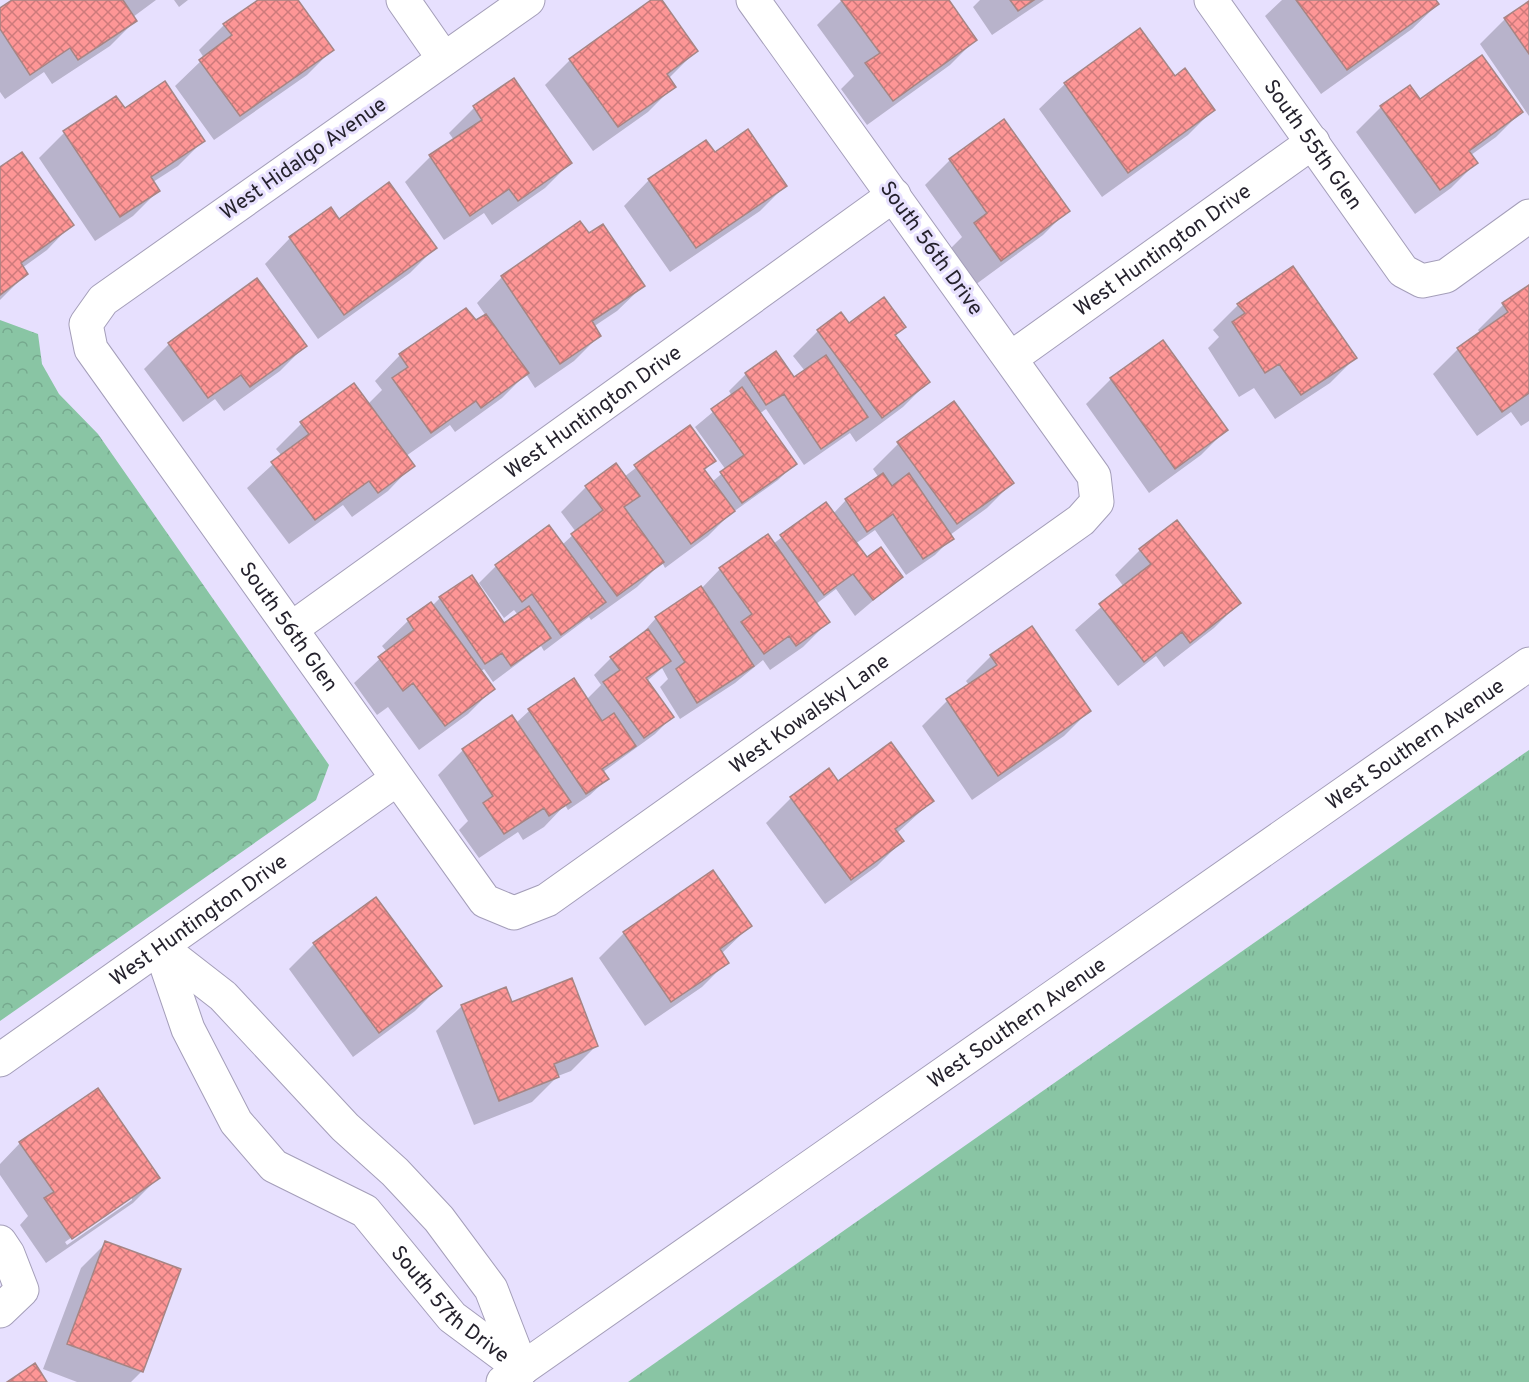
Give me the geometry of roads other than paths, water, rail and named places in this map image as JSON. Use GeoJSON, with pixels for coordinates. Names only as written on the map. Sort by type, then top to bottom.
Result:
{"type":"FeatureCollection","features":[{"type":"Feature","properties":{"kind":"street"},"geometry":{"type":"LineString","coordinates":[[403,0],[444,59]]}},
{"type":"Feature","properties":{"kind":"street","name":"West Hidalgo Avenue"},"geometry":{"type":"LineString","coordinates":[[86,324],[103,300],[528,0]]}},
{"type":"Feature","properties":{"kind":"street","name":"South 56th Drive"},"geometry":{"type":"LineString","coordinates":[[753,0],[1094,476],[1097,502]]}},
{"type":"Feature","properties":{"kind":"street","name":"South 55th Glen"},"geometry":{"type":"LineString","coordinates":[[1211,0],[1403,271],[1422,281],[1446,276],[1529,216]]}},
{"type":"Feature","properties":{"kind":"street","name":"West Huntington Drive"},"geometry":{"type":"LineString","coordinates":[[1011,358],[1313,142]]}},
{"type":"Feature","properties":{"kind":"street","name":"West Huntington Drive"},"geometry":{"type":"LineString","coordinates":[[291,629],[894,195]]}},
{"type":"Feature","properties":{"kind":"street","name":"South 56th Glen"},"geometry":{"type":"LineString","coordinates":[[86,324],[91,349],[485,901],[514,913]]}},
{"type":"Feature","properties":{"kind":"street","name":"West Kowalsky Lane"},"geometry":{"type":"LineString","coordinates":[[514,913],[547,900],[1081,520],[1097,502]]}},
{"type":"Feature","properties":{"kind":"street","name":"West Southern Avenue"},"geometry":{"type":"LineString","coordinates":[[512,1375],[1529,663]]}},
{"type":"Feature","properties":{"kind":"street","name":"West Huntington Drive"},"geometry":{"type":"LineString","coordinates":[[0,1060],[397,779]]}},
{"type":"Feature","properties":{"kind":"street","name":"South 57th Drive"},"geometry":{"type":"LineString","coordinates":[[160,947],[223,996],[345,1127],[395,1172],[439,1219],[491,1289],[512,1375]]}},
{"type":"Feature","properties":{"kind":"street","name":"South 57th Drive"},"geometry":{"type":"LineString","coordinates":[[160,947],[188,1029],[236,1122],[274,1166],[365,1211],[452,1317],[512,1375]]}},
{"type":"Feature","properties":{"kind":"street"},"geometry":{"type":"LineString","coordinates":[[365,1211],[395,1172]]}},
{"type":"Feature","properties":{"kind":"street"},"geometry":{"type":"LineString","coordinates":[[0,1242],[8,1254],[11,1301]]}}]}
